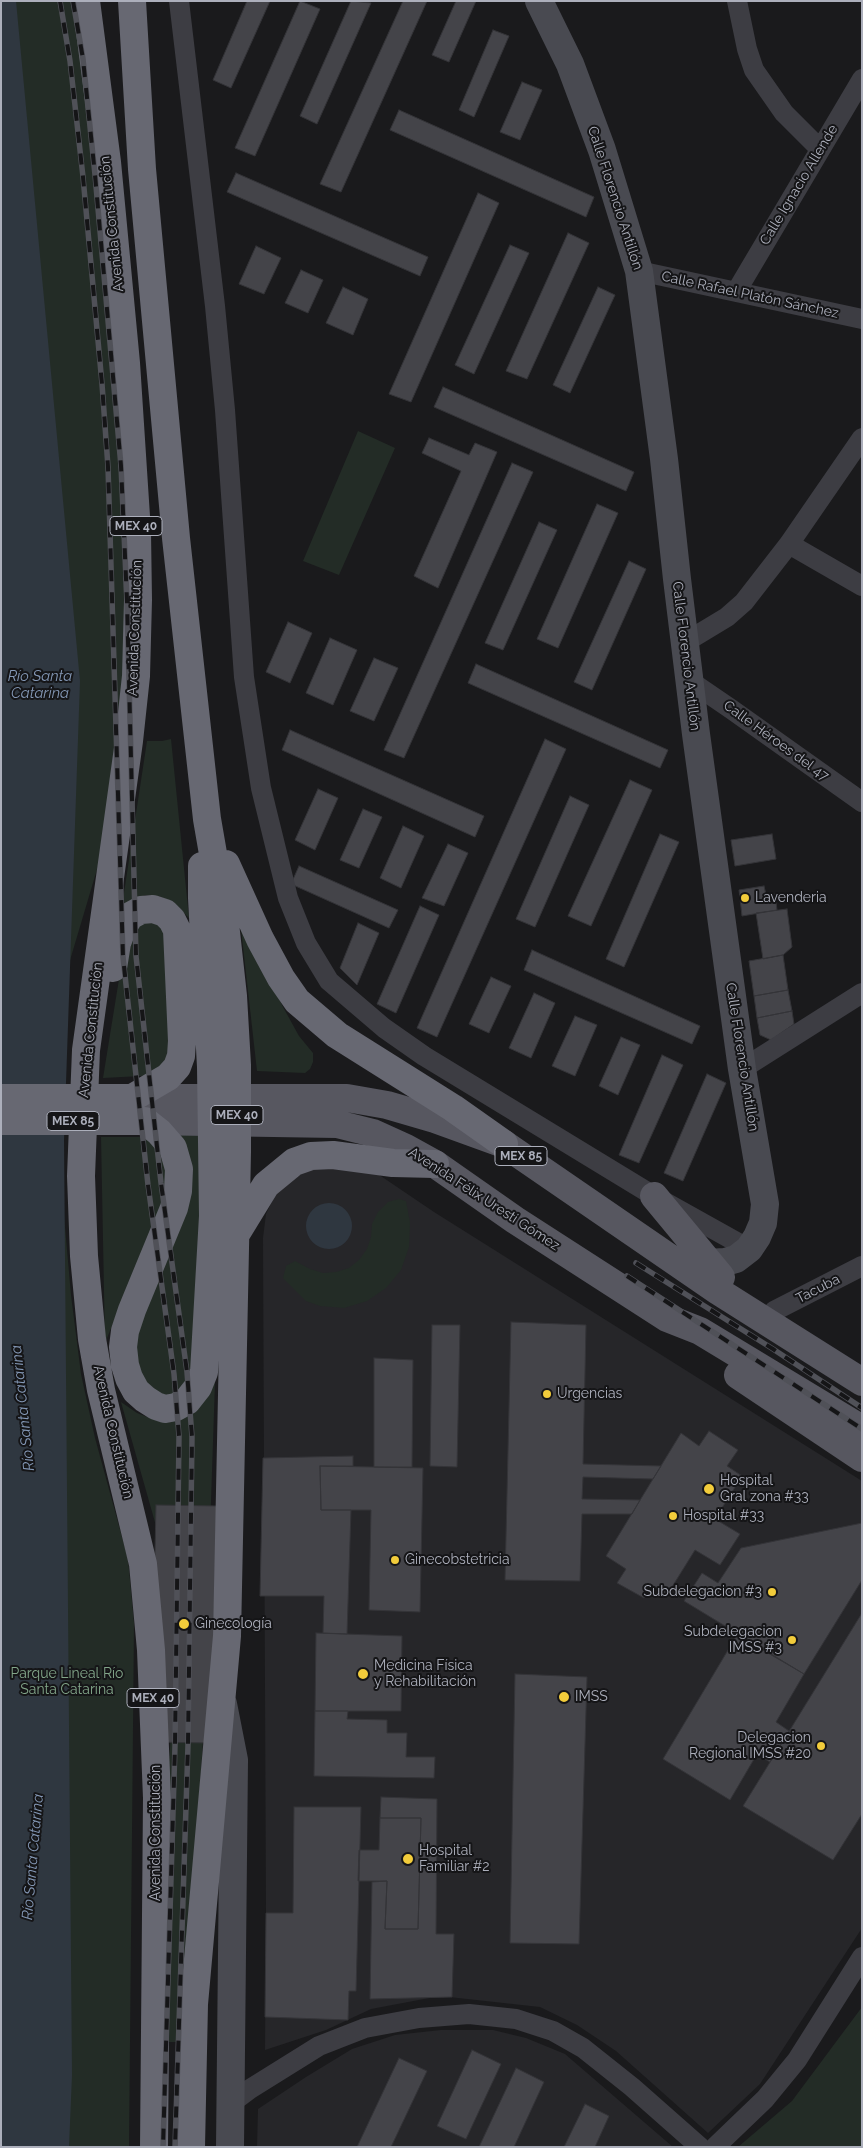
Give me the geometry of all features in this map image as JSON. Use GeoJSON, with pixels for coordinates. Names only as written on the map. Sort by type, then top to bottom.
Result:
{"type":"FeatureCollection","features":[{"type":"Feature","properties":{"kind":"highway","name":"Avenida Constitución"},"geometry":{"type":"LineString","coordinates":[[86,1],[107,162],[126,363],[137,532],[138,600],[136,676],[129,741],[86,1050],[81,1176],[88,1306],[101,1390],[143,1564],[151,1650],[157,1798],[154,2147]]}},
{"type":"Feature","properties":{"kind":"highway","name":"MEX 40"},"geometry":{"type":"LineString","coordinates":[[132,1],[142,169],[176,538],[207,819],[225,923],[233,996],[237,1066],[236,1235],[228,1636],[194,2004],[191,2147]]}},
{"type":"Feature","properties":{"kind":"highway"},"geometry":{"type":"LineString","coordinates":[[86,1050],[103,1008],[117,943],[123,927],[130,916],[141,910],[153,909],[165,913],[172,920],[177,930],[181,1056],[177,1067],[138,1110],[173,1148],[179,1168],[179,1186],[174,1208],[125,1330],[123,1347],[125,1365],[136,1391],[156,1406],[165,1409],[176,1407],[187,1400],[198,1387],[204,1372],[212,1226],[212,1067],[202,898],[202,859],[207,819]]}},
{"type":"Feature","properties":{"kind":"highway"},"geometry":{"type":"LineString","coordinates":[[207,819],[260,939],[280,978],[297,1001],[337,1035],[453,1108],[504,1144]]}},
{"type":"Feature","properties":{"kind":"highway","name":"Avenida Félix Uresti Gómez"},"geometry":{"type":"LineString","coordinates":[[1,1098],[138,1110]]}},
{"type":"Feature","properties":{"kind":"highway","name":"Avenida Félix Uresti Gómez"},"geometry":{"type":"LineString","coordinates":[[1,1121],[138,1110]]}},
{"type":"Feature","properties":{"kind":"highway"},"geometry":{"type":"LineString","coordinates":[[236,1235],[266,1185],[294,1162],[311,1156],[333,1155],[392,1162],[435,1164]]}},
{"type":"Feature","properties":{"kind":"main road","name":"Avenida Félix Uresti Gómez"},"geometry":{"type":"LineString","coordinates":[[138,1110],[294,1110],[347,1098],[387,1105],[435,1119],[504,1144],[680,1264],[716,1277],[862,1382]]}},
{"type":"Feature","properties":{"kind":"main road","name":"Avenida Félix Uresti Gómez"},"geometry":{"type":"LineString","coordinates":[[294,1110],[373,1133],[435,1164],[515,1220],[667,1318],[700,1331],[862,1429]]}},
{"type":"Feature","properties":{"kind":"main road"},"geometry":{"type":"LineString","coordinates":[[654,1196],[716,1277],[862,1365]]}},
{"type":"Feature","properties":{"kind":"main road"},"geometry":{"type":"LineString","coordinates":[[667,1318],[687,1340],[862,1458]]}},
{"type":"Feature","properties":{"kind":"street"},"geometry":{"type":"LineString","coordinates":[[179,1],[218,335],[244,677],[261,788],[288,898],[306,944],[329,981],[384,1028],[424,1056],[654,1196],[749,1249],[716,1277]]}},
{"type":"Feature","properties":{"kind":"street","name":"Calle Florencio Antillón"},"geometry":{"type":"LineString","coordinates":[[539,1],[570,64],[599,141],[626,222],[639,270],[664,459],[684,642],[742,1069],[765,1204],[763,1223],[749,1249]]}},
{"type":"Feature","properties":{"kind":"street"},"geometry":{"type":"LineString","coordinates":[[737,1],[747,49],[754,70],[784,113],[820,149]]}},
{"type":"Feature","properties":{"kind":"street","name":"Calle Ignacio Allende"},"geometry":{"type":"LineString","coordinates":[[736,292],[862,78]]}},
{"type":"Feature","properties":{"kind":"street","name":"Calle Rafael Platón Sánchez"},"geometry":{"type":"LineString","coordinates":[[639,270],[862,320]]}},
{"type":"Feature","properties":{"kind":"street"},"geometry":{"type":"LineString","coordinates":[[684,642],[727,617],[744,602],[789,544],[862,438]]}},
{"type":"Feature","properties":{"kind":"street"},"geometry":{"type":"LineString","coordinates":[[789,544],[862,586]]}},
{"type":"Feature","properties":{"kind":"street","name":"Calle Héroes del 47"},"geometry":{"type":"LineString","coordinates":[[690,682],[731,708],[862,802]]}},
{"type":"Feature","properties":{"kind":"street"},"geometry":{"type":"LineString","coordinates":[[742,1069],[862,993]]}},
{"type":"Feature","properties":{"kind":"street","name":"Tacuba"},"geometry":{"type":"LineString","coordinates":[[774,1311],[862,1266]]}},
{"type":"Feature","properties":{"kind":"street"},"geometry":{"type":"LineString","coordinates":[[222,1701],[230,1732],[234,1760],[230,2147]]}},
{"type":"Feature","properties":{"kind":"street"},"geometry":{"type":"LineString","coordinates":[[715,2147],[765,2099],[797,2060],[862,1957]]}},
{"type":"Feature","properties":{"kind":"street"},"geometry":{"type":"LineString","coordinates":[[230,2104],[250,2089],[319,2046],[365,2028],[419,2018],[470,2014],[516,2019],[553,2031],[582,2048],[632,2086],[700,2147]]}},
{"type":"Feature","properties":{"kind":"shaded area","name":"IMSS"},"geometry":{"type":"Polygon","coordinates":[[[317,1163],[366,1166],[434,1212],[862,1481],[862,1928],[760,2084],[708,2133],[616,2051],[577,2025],[540,2007],[440,1996],[371,2009],[326,2030],[265,2050],[263,1238],[266,1214],[277,1191],[317,1163]]]}},
{"type":"Feature","properties":{"kind":"shaded area"},"geometry":{"type":"Polygon","coordinates":[[[441,2030],[493,2030],[526,2038],[565,2054],[673,2147],[257,2147],[258,2109],[306,2077],[352,2049],[395,2035],[441,2030]]]}},
{"type":"Feature","properties":{"kind":"green space","name":"Parque Lineal Río Santa Catarina"},"geometry":{"type":"Polygon","coordinates":[[[1,1],[72,1],[95,161],[111,309],[129,603],[117,802],[60,994],[62,1193],[71,1295],[81,1374],[95,1438],[128,1559],[134,1623],[129,2147],[1,2147],[1,1]]]}},
{"type":"Feature","properties":{"kind":"green space"},"geometry":{"type":"Polygon","coordinates":[[[358,431],[395,448],[339,575],[303,561],[358,431]]]}},
{"type":"Feature","properties":{"kind":"green space"},"geometry":{"type":"Polygon","coordinates":[[[171,739],[189,918],[174,903],[159,896],[145,895],[122,906],[147,741],[171,739]]]}},
{"type":"Feature","properties":{"kind":"green space"},"geometry":{"type":"Polygon","coordinates":[[[239,911],[283,1007],[299,1036],[313,1053],[313,1062],[310,1069],[305,1073],[257,1071],[239,911]]]}},
{"type":"Feature","properties":{"kind":"green space"},"geometry":{"type":"Polygon","coordinates":[[[141,921],[160,924],[168,934],[175,1050],[160,1075],[103,1078],[125,942],[141,921]]]}},
{"type":"Feature","properties":{"kind":"green space"},"geometry":{"type":"Polygon","coordinates":[[[206,1132],[190,1383],[166,1399],[155,1395],[136,1370],[134,1326],[179,1134],[206,1132]]]}},
{"type":"Feature","properties":{"kind":"green space"},"geometry":{"type":"Polygon","coordinates":[[[101,1137],[141,1137],[153,1142],[163,1152],[168,1189],[105,1343],[101,1137]]]}},
{"type":"Feature","properties":{"kind":"green space"},"geometry":{"type":"Polygon","coordinates":[[[399,1199],[406,1201],[410,1223],[409,1247],[401,1270],[386,1288],[367,1301],[344,1308],[320,1306],[306,1301],[283,1278],[286,1266],[295,1261],[323,1273],[349,1268],[359,1260],[367,1249],[371,1237],[372,1224],[378,1212],[388,1202],[399,1199]]]}},
{"type":"Feature","properties":{"kind":"green space"},"geometry":{"type":"Polygon","coordinates":[[[215,1382],[203,1740],[186,2042],[159,2042],[164,1827],[174,1695],[158,1533],[121,1402],[137,1413],[150,1418],[202,1402],[215,1382]]]}},
{"type":"Feature","properties":{"kind":"green space"},"geometry":{"type":"Polygon","coordinates":[[[862,2007],[862,2147],[738,2147],[792,2101],[862,2007]]]}},
{"type":"Feature","properties":{"kind":"water","name":"Río Santa Catarina"},"geometry":{"type":"Polygon","coordinates":[[[1,1],[16,1],[80,681],[64,1140],[72,2075],[69,2147],[1,2147],[1,1]]]}},
{"type":"Feature","properties":{"kind":"water"},"geometry":{"type":"Polygon","coordinates":[[[334,1203],[346,1209],[351,1217],[351,1235],[346,1243],[338,1248],[324,1249],[312,1243],[307,1235],[306,1221],[312,1209],[320,1204],[334,1203]]]}},
{"type":"Feature","properties":{"kind":"building"},"geometry":{"type":"Polygon","coordinates":[[[247,1],[270,1],[231,88],[213,80],[247,1]]]}},
{"type":"Feature","properties":{"kind":"building"},"geometry":{"type":"Polygon","coordinates":[[[300,1],[320,9],[255,156],[235,148],[300,1]]]}},
{"type":"Feature","properties":{"kind":"building"},"geometry":{"type":"Polygon","coordinates":[[[351,1],[371,3],[317,124],[300,116],[351,1]]]}},
{"type":"Feature","properties":{"kind":"building"},"geometry":{"type":"Polygon","coordinates":[[[403,1],[427,1],[341,192],[320,184],[403,1]]]}},
{"type":"Feature","properties":{"kind":"building"},"geometry":{"type":"Polygon","coordinates":[[[456,1],[476,1],[449,62],[432,55],[456,1]]]}},
{"type":"Feature","properties":{"kind":"building"},"geometry":{"type":"Polygon","coordinates":[[[493,30],[509,36],[474,117],[459,110],[493,30]]]}},
{"type":"Feature","properties":{"kind":"building"},"geometry":{"type":"Polygon","coordinates":[[[522,82],[542,90],[520,140],[500,132],[522,82]]]}},
{"type":"Feature","properties":{"kind":"building"},"geometry":{"type":"Polygon","coordinates":[[[399,110],[594,197],[586,217],[390,130],[399,110]]]}},
{"type":"Feature","properties":{"kind":"building"},"geometry":{"type":"Polygon","coordinates":[[[236,173],[428,257],[420,276],[227,192],[236,173]]]}},
{"type":"Feature","properties":{"kind":"building"},"geometry":{"type":"Polygon","coordinates":[[[478,193],[499,203],[411,402],[389,394],[478,193]]]}},
{"type":"Feature","properties":{"kind":"building"},"geometry":{"type":"Polygon","coordinates":[[[568,233],[589,243],[527,379],[506,371],[568,233]]]}},
{"type":"Feature","properties":{"kind":"building"},"geometry":{"type":"Polygon","coordinates":[[[510,245],[529,253],[474,374],[455,365],[510,245]]]}},
{"type":"Feature","properties":{"kind":"building"},"geometry":{"type":"Polygon","coordinates":[[[256,246],[281,258],[264,294],[239,284],[256,246]]]}},
{"type":"Feature","properties":{"kind":"building"},"geometry":{"type":"Polygon","coordinates":[[[301,270],[323,280],[308,313],[285,303],[301,270]]]}},
{"type":"Feature","properties":{"kind":"building"},"geometry":{"type":"Polygon","coordinates":[[[343,287],[368,299],[353,335],[326,323],[343,287]]]}},
{"type":"Feature","properties":{"kind":"building"},"geometry":{"type":"Polygon","coordinates":[[[598,287],[615,295],[570,393],[553,385],[598,287]]]}},
{"type":"Feature","properties":{"kind":"building"},"geometry":{"type":"Polygon","coordinates":[[[443,387],[634,472],[626,491],[434,407],[443,387]]]}},
{"type":"Feature","properties":{"kind":"building"},"geometry":{"type":"Polygon","coordinates":[[[429,438],[469,455],[475,443],[497,452],[438,588],[414,576],[461,471],[422,453],[429,438]]]}},
{"type":"Feature","properties":{"kind":"building"},"geometry":{"type":"Polygon","coordinates":[[[512,463],[533,472],[404,758],[384,750],[512,463]]]}},
{"type":"Feature","properties":{"kind":"building"},"geometry":{"type":"Polygon","coordinates":[[[597,504],[618,513],[558,648],[537,639],[597,504]]]}},
{"type":"Feature","properties":{"kind":"building"},"geometry":{"type":"Polygon","coordinates":[[[539,522],[557,530],[503,650],[485,643],[539,522]]]}},
{"type":"Feature","properties":{"kind":"building"},"geometry":{"type":"Polygon","coordinates":[[[629,561],[646,569],[592,690],[574,682],[629,561]]]}},
{"type":"Feature","properties":{"kind":"building"},"geometry":{"type":"Polygon","coordinates":[[[288,622],[312,633],[290,683],[266,672],[288,622]]]}},
{"type":"Feature","properties":{"kind":"building"},"geometry":{"type":"Polygon","coordinates":[[[330,638],[357,650],[333,705],[306,693],[330,638]]]}},
{"type":"Feature","properties":{"kind":"building"},"geometry":{"type":"Polygon","coordinates":[[[374,658],[398,668],[374,721],[350,711],[374,658]]]}},
{"type":"Feature","properties":{"kind":"building"},"geometry":{"type":"Polygon","coordinates":[[[476,664],[668,750],[660,768],[468,683],[476,664]]]}},
{"type":"Feature","properties":{"kind":"building"},"geometry":{"type":"Polygon","coordinates":[[[290,730],[484,816],[475,837],[282,750],[290,730]]]}},
{"type":"Feature","properties":{"kind":"building"},"geometry":{"type":"Polygon","coordinates":[[[545,739],[566,749],[437,1037],[417,1028],[545,739]]]}},
{"type":"Feature","properties":{"kind":"building"},"geometry":{"type":"Polygon","coordinates":[[[630,780],[652,790],[591,926],[568,916],[630,780]]]}},
{"type":"Feature","properties":{"kind":"building"},"geometry":{"type":"Polygon","coordinates":[[[318,789],[338,798],[315,850],[295,840],[318,789]]]}},
{"type":"Feature","properties":{"kind":"building"},"geometry":{"type":"Polygon","coordinates":[[[570,796],[589,805],[535,927],[516,919],[570,796]]]}},
{"type":"Feature","properties":{"kind":"building"},"geometry":{"type":"Polygon","coordinates":[[[363,809],[382,817],[359,868],[340,860],[363,809]]]}},
{"type":"Feature","properties":{"kind":"building"},"geometry":{"type":"Polygon","coordinates":[[[403,826],[424,836],[401,888],[380,878],[403,826]]]}},
{"type":"Feature","properties":{"kind":"building"},"geometry":{"type":"Polygon","coordinates":[[[660,834],[679,842],[624,967],[606,959],[660,834]]]}},
{"type":"Feature","properties":{"kind":"building"},"geometry":{"type":"Polygon","coordinates":[[[772,834],[776,859],[735,866],[731,840],[772,834]]]}},
{"type":"Feature","properties":{"kind":"building"},"geometry":{"type":"Polygon","coordinates":[[[448,844],[468,853],[444,906],[422,898],[448,844]]]}},
{"type":"Feature","properties":{"kind":"building"},"geometry":{"type":"Polygon","coordinates":[[[299,866],[398,910],[389,928],[291,884],[299,866]]]}},
{"type":"Feature","properties":{"kind":"building"},"geometry":{"type":"Polygon","coordinates":[[[764,886],[766,895],[775,894],[777,910],[742,916],[739,890],[764,886]]]}},
{"type":"Feature","properties":{"kind":"building"},"geometry":{"type":"Polygon","coordinates":[[[420,906],[439,915],[396,1013],[377,1004],[420,906]]]}},
{"type":"Feature","properties":{"kind":"building"},"geometry":{"type":"Polygon","coordinates":[[[787,909],[792,947],[783,955],[763,959],[756,913],[787,909]]]}},
{"type":"Feature","properties":{"kind":"building"},"geometry":{"type":"Polygon","coordinates":[[[358,923],[379,933],[357,985],[340,968],[358,923]]]}},
{"type":"Feature","properties":{"kind":"building"},"geometry":{"type":"Polygon","coordinates":[[[532,950],[700,1026],[692,1044],[524,970],[532,950]]]}},
{"type":"Feature","properties":{"kind":"building"},"geometry":{"type":"Polygon","coordinates":[[[783,955],[788,990],[754,996],[749,961],[783,955]]]}},
{"type":"Feature","properties":{"kind":"building"},"geometry":{"type":"Polygon","coordinates":[[[491,977],[511,986],[489,1033],[469,1024],[491,977]]]}},
{"type":"Feature","properties":{"kind":"building"},"geometry":{"type":"Polygon","coordinates":[[[788,990],[792,1011],[757,1018],[754,996],[788,990]]]}},
{"type":"Feature","properties":{"kind":"building"},"geometry":{"type":"Polygon","coordinates":[[[534,993],[555,1003],[531,1058],[509,1048],[534,993]]]}},
{"type":"Feature","properties":{"kind":"building"},"geometry":{"type":"Polygon","coordinates":[[[792,1011],[794,1024],[771,1040],[760,1035],[757,1018],[792,1011]]]}},
{"type":"Feature","properties":{"kind":"building"},"geometry":{"type":"Polygon","coordinates":[[[575,1016],[597,1025],[575,1076],[552,1066],[575,1016]]]}},
{"type":"Feature","properties":{"kind":"building"},"geometry":{"type":"Polygon","coordinates":[[[621,1037],[640,1045],[618,1095],[599,1086],[621,1037]]]}},
{"type":"Feature","properties":{"kind":"building"},"geometry":{"type":"Polygon","coordinates":[[[662,1055],[683,1065],[639,1163],[619,1155],[662,1055]]]}},
{"type":"Feature","properties":{"kind":"building"},"geometry":{"type":"Polygon","coordinates":[[[707,1074],[726,1083],[683,1181],[664,1173],[707,1074]]]}},
{"type":"Feature","properties":{"kind":"building","name":"Urgencias"},"geometry":{"type":"Polygon","coordinates":[[[511,1322],[586,1325],[583,1464],[661,1466],[653,1479],[583,1477],[582,1499],[640,1500],[632,1514],[582,1514],[580,1581],[505,1580],[511,1322]]]}},
{"type":"Feature","properties":{"kind":"building"},"geometry":{"type":"Polygon","coordinates":[[[432,1325],[460,1325],[457,1467],[430,1466],[432,1325]]]}},
{"type":"Feature","properties":{"kind":"building"},"geometry":{"type":"Polygon","coordinates":[[[374,1358],[413,1360],[412,1467],[374,1467],[374,1358]]]}},
{"type":"Feature","properties":{"kind":"building","name":"Hospital #33"},"geometry":{"type":"Polygon","coordinates":[[[709,1431],[738,1450],[727,1466],[742,1476],[715,1519],[740,1534],[720,1565],[695,1550],[667,1595],[652,1585],[644,1598],[617,1583],[626,1569],[606,1556],[681,1433],[699,1446],[709,1431]]]}},
{"type":"Feature","properties":{"kind":"building"},"geometry":{"type":"Polygon","coordinates":[[[353,1456],[353,1466],[320,1466],[321,1510],[351,1510],[347,1634],[323,1633],[324,1596],[260,1596],[263,1458],[353,1456]]]}},
{"type":"Feature","properties":{"kind":"building","name":"Ginecobstetricia"},"geometry":{"type":"Polygon","coordinates":[[[320,1466],[423,1468],[420,1612],[369,1610],[371,1510],[321,1510],[320,1466]]]}},
{"type":"Feature","properties":{"kind":"building","name":"Ginecología"},"geometry":{"type":"Polygon","coordinates":[[[156,1505],[217,1506],[211,1743],[151,1742],[156,1505]]]}},
{"type":"Feature","properties":{"kind":"building","name":"Subdelegacion #3"},"geometry":{"type":"Polygon","coordinates":[[[862,1523],[862,1580],[804,1674],[684,1601],[702,1573],[718,1583],[741,1548],[862,1523]]]}},
{"type":"Feature","properties":{"kind":"building","name":"Delegacion Regional IMSS #20"},"geometry":{"type":"Polygon","coordinates":[[[862,1613],[862,1814],[833,1860],[743,1806],[862,1613]]]}},
{"type":"Feature","properties":{"kind":"building"},"geometry":{"type":"Polygon","coordinates":[[[316,1633],[402,1636],[401,1711],[315,1711],[316,1633]]]}},
{"type":"Feature","properties":{"kind":"building"},"geometry":{"type":"Polygon","coordinates":[[[737,1635],[804,1674],[776,1722],[789,1731],[770,1762],[757,1754],[730,1800],[663,1759],[737,1635]]]}},
{"type":"Feature","properties":{"kind":"building"},"geometry":{"type":"Polygon","coordinates":[[[515,1674],[587,1677],[579,1944],[510,1943],[515,1674]]]}},
{"type":"Feature","properties":{"kind":"building"},"geometry":{"type":"Polygon","coordinates":[[[315,1711],[348,1711],[347,1719],[387,1720],[387,1733],[407,1733],[406,1757],[435,1757],[434,1778],[314,1776],[315,1711]]]}},
{"type":"Feature","properties":{"kind":"building"},"geometry":{"type":"Polygon","coordinates":[[[381,1797],[437,1799],[436,1934],[454,1934],[452,1997],[370,1999],[372,1882],[387,1881],[385,1929],[418,1929],[421,1818],[380,1818],[381,1797]]]}},
{"type":"Feature","properties":{"kind":"building"},"geometry":{"type":"Polygon","coordinates":[[[294,1807],[361,1807],[356,1991],[349,1991],[348,2020],[265,2017],[266,1913],[293,1913],[294,1807]]]}},
{"type":"Feature","properties":{"kind":"building"},"geometry":{"type":"Polygon","coordinates":[[[380,1818],[421,1818],[418,1929],[385,1929],[387,1881],[358,1881],[359,1850],[379,1850],[380,1818]]]}},
{"type":"Feature","properties":{"kind":"building"},"geometry":{"type":"Polygon","coordinates":[[[472,2050],[501,2064],[466,2139],[437,2126],[472,2050]]]}},
{"type":"Feature","properties":{"kind":"building"},"geometry":{"type":"Polygon","coordinates":[[[399,2058],[427,2071],[391,2147],[357,2147],[399,2058]]]}},
{"type":"Feature","properties":{"kind":"building"},"geometry":{"type":"Polygon","coordinates":[[[516,2068],[544,2082],[514,2147],[479,2147],[516,2068]]]}},
{"type":"Feature","properties":{"kind":"building"},"geometry":{"type":"Polygon","coordinates":[[[585,2104],[609,2116],[595,2147],[564,2147],[585,2104]]]}},
{"type":"Feature","properties":{"kind":"railway"},"geometry":{"type":"LineString","coordinates":[[60,1],[70,61],[83,177],[108,467],[123,957],[148,1185],[174,1374],[179,1436],[175,1746],[163,2147]]}},
{"type":"Feature","properties":{"kind":"railway"},"geometry":{"type":"LineString","coordinates":[[73,1],[83,59],[95,175],[121,466],[127,601],[136,956],[161,1183],[187,1372],[192,1437],[188,1745],[175,2147]]}},
{"type":"Feature","properties":{"kind":"railway"},"geometry":{"type":"LineString","coordinates":[[636,1263],[773,1349],[862,1408]]}},
{"type":"Feature","properties":{"kind":"railway"},"geometry":{"type":"LineString","coordinates":[[627,1276],[862,1429]]}},
{"type":"Feature","properties":{"kind":"place","name":"Lavenderia"},"geometry":{"type":"Point","coordinates":[745,898]}},
{"type":"Feature","properties":{"kind":"place","name":"Urgencias"},"geometry":{"type":"Point","coordinates":[547,1394]}},
{"type":"Feature","properties":{"kind":"place","name":"Hospital Gral zona #33"},"geometry":{"type":"Point","coordinates":[709,1489]}},
{"type":"Feature","properties":{"kind":"place","name":"Hospital #33"},"geometry":{"type":"Point","coordinates":[673,1516]}},
{"type":"Feature","properties":{"kind":"place","name":"Ginecobstetricia"},"geometry":{"type":"Point","coordinates":[395,1560]}},
{"type":"Feature","properties":{"kind":"place","name":"Subdelegacion #3"},"geometry":{"type":"Point","coordinates":[772,1592]}},
{"type":"Feature","properties":{"kind":"place","name":"Ginecología"},"geometry":{"type":"Point","coordinates":[184,1624]}},
{"type":"Feature","properties":{"kind":"place","name":"Subdelegacion IMSS #3"},"geometry":{"type":"Point","coordinates":[792,1640]}},
{"type":"Feature","properties":{"kind":"place","name":"Medicina Física y Rehabilitación"},"geometry":{"type":"Point","coordinates":[363,1674]}},
{"type":"Feature","properties":{"kind":"place","name":"IMSS"},"geometry":{"type":"Point","coordinates":[564,1697]}},
{"type":"Feature","properties":{"kind":"place","name":"Delegacion Regional IMSS #20"},"geometry":{"type":"Point","coordinates":[821,1746]}},
{"type":"Feature","properties":{"kind":"place","name":"Hospital Familiar #2"},"geometry":{"type":"Point","coordinates":[408,1859]}}]}
